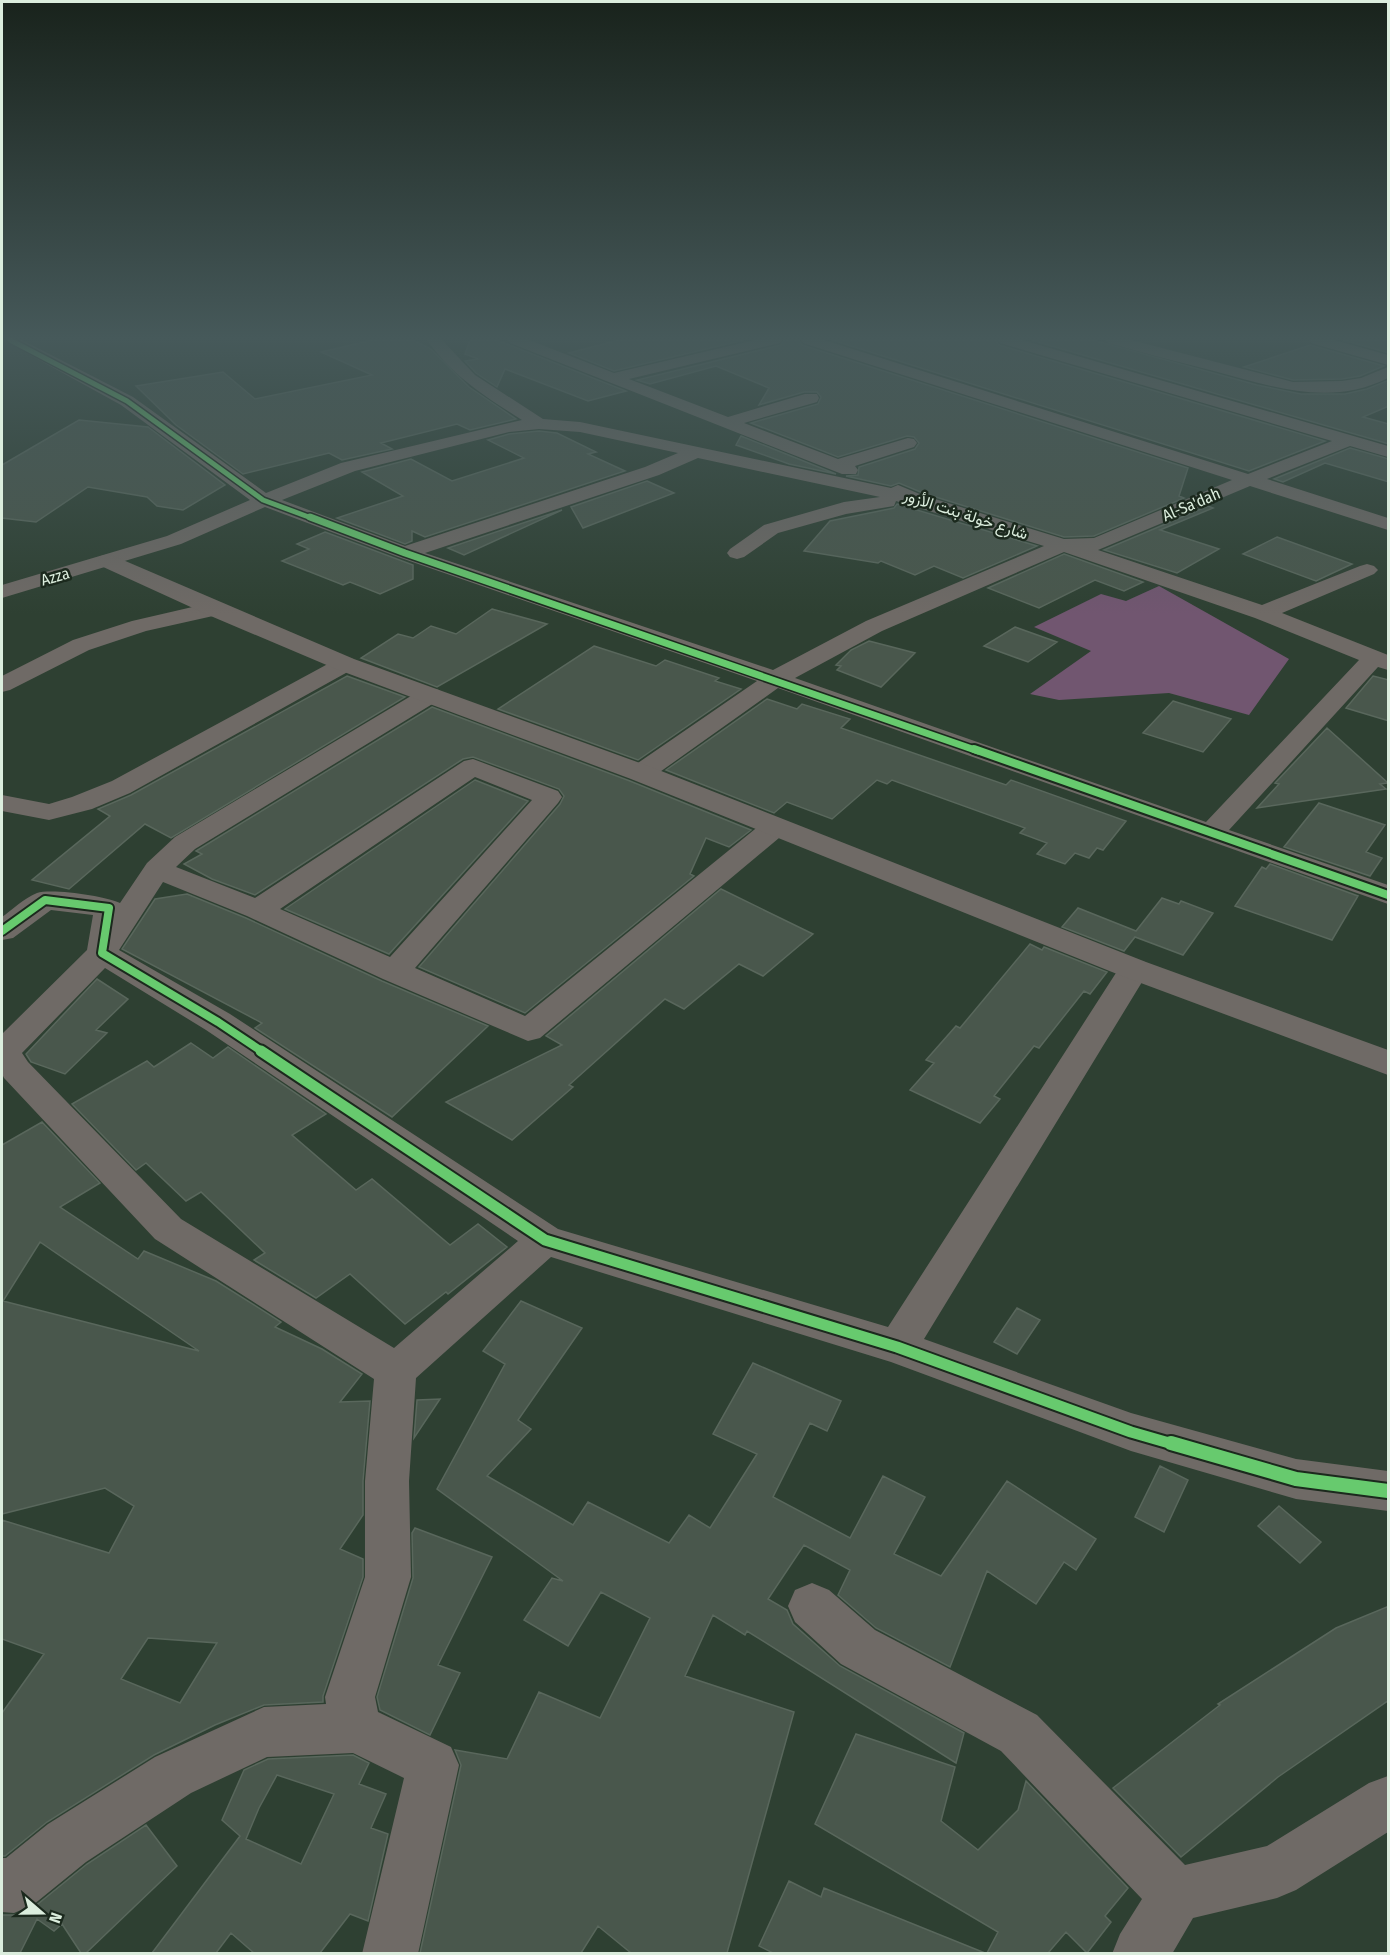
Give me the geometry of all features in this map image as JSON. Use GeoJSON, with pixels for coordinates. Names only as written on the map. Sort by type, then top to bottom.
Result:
{"type":"FeatureCollection","features":[{"type":"Feature","properties":{"kind":"street"},"geometry":{"type":"LineString","coordinates":[[169,431],[263,500],[405,553],[775,679],[1389,895]]}},
{"type":"Feature","properties":{"kind":"street","name":"Azza"},"geometry":{"type":"LineString","coordinates":[[2,592],[174,540],[263,500],[348,467],[491,431]]}},
{"type":"Feature","properties":{"kind":"street"},"geometry":{"type":"LineString","coordinates":[[595,431],[915,499]]}},
{"type":"Feature","properties":{"kind":"street","name":"شارع خولة بنت الأزور"},"geometry":{"type":"LineString","coordinates":[[748,431],[839,465],[915,499],[1063,545],[1263,613],[1381,660]]}},
{"type":"Feature","properties":{"kind":"street"},"geometry":{"type":"LineString","coordinates":[[1095,431],[1389,524]]}},
{"type":"Feature","properties":{"kind":"street"},"geometry":{"type":"LineString","coordinates":[[1320,431],[1389,452]]}},
{"type":"Feature","properties":{"kind":"street","name":"Al-Sa'dah"},"geometry":{"type":"LineString","coordinates":[[1063,545],[1096,544],[1350,440]]}},
{"type":"Feature","properties":{"kind":"street"},"geometry":{"type":"LineString","coordinates":[[839,465],[908,443]]}},
{"type":"Feature","properties":{"kind":"street"},"geometry":{"type":"LineString","coordinates":[[405,553],[652,471],[694,453]]}},
{"type":"Feature","properties":{"kind":"street"},"geometry":{"type":"LineString","coordinates":[[736,553],[771,529],[844,508],[915,499]]}},
{"type":"Feature","properties":{"kind":"street"},"geometry":{"type":"LineString","coordinates":[[641,773],[775,679],[874,626],[1063,545]]}},
{"type":"Feature","properties":{"kind":"street"},"geometry":{"type":"LineString","coordinates":[[109,561],[214,609],[345,664],[641,773],[1134,969],[1389,1064]]}},
{"type":"Feature","properties":{"kind":"street"},"geometry":{"type":"LineString","coordinates":[[1263,613],[1367,570]]}},
{"type":"Feature","properties":{"kind":"street"},"geometry":{"type":"LineString","coordinates":[[2,685],[81,645],[140,626],[214,609]]}},
{"type":"Feature","properties":{"kind":"street"},"geometry":{"type":"LineString","coordinates":[[1212,832],[1381,660]]}},
{"type":"Feature","properties":{"kind":"street"},"geometry":{"type":"LineString","coordinates":[[2,803],[49,812],[82,803],[121,787],[345,664]]}},
{"type":"Feature","properties":{"kind":"street"},"geometry":{"type":"LineString","coordinates":[[396,1371],[168,1229],[16,1070],[4,1051],[102,953],[157,869],[185,843],[430,695]]}},
{"type":"Feature","properties":{"kind":"street"},"geometry":{"type":"LineString","coordinates":[[258,909],[473,767],[549,797],[394,972]]}},
{"type":"Feature","properties":{"kind":"street"},"geometry":{"type":"LineString","coordinates":[[157,869],[258,909],[394,972],[528,1030],[775,827]]}},
{"type":"Feature","properties":{"kind":"street"},"geometry":{"type":"LineString","coordinates":[[2,931],[45,900],[109,908],[102,953]]}},
{"type":"Feature","properties":{"kind":"street"},"geometry":{"type":"LineString","coordinates":[[102,953],[218,1022],[545,1240],[897,1347],[1131,1432],[1296,1479],[1389,1491]]}},
{"type":"Feature","properties":{"kind":"street"},"geometry":{"type":"LineString","coordinates":[[897,1347],[1134,969]]}},
{"type":"Feature","properties":{"kind":"street"},"geometry":{"type":"LineString","coordinates":[[355,1728],[350,1697],[388,1577],[387,1482],[396,1371],[545,1240]]}},
{"type":"Feature","properties":{"kind":"street"},"geometry":{"type":"LineString","coordinates":[[812,1606],[858,1647],[1019,1733],[1176,1895]]}},
{"type":"Feature","properties":{"kind":"street"},"geometry":{"type":"LineString","coordinates":[[2,1885],[14,1886],[67,1843],[173,1775],[264,1732],[355,1728],[433,1765],[390,1953]]}},
{"type":"Feature","properties":{"kind":"street"},"geometry":{"type":"LineString","coordinates":[[1140,1953],[1176,1895],[1277,1871],[1389,1802]]}},
{"type":"Feature","properties":{"kind":"shaded area"},"geometry":{"type":"Polygon","coordinates":[[[1159,586],[1289,659],[1249,715],[1169,693],[1059,700],[1030,694],[1091,651],[1034,627],[1101,594],[1126,601],[1159,586]]]}},
{"type":"Feature","properties":{"kind":"building"},"geometry":{"type":"Polygon","coordinates":[[[60,431],[154,431],[225,485],[183,510],[157,506],[147,497],[88,487],[36,522],[2,518],[2,465],[60,431]]]}},
{"type":"Feature","properties":{"kind":"building"},"geometry":{"type":"Polygon","coordinates":[[[185,431],[428,431],[381,443],[392,449],[342,460],[329,453],[243,474],[185,431]]]}},
{"type":"Feature","properties":{"kind":"building"},"geometry":{"type":"Polygon","coordinates":[[[537,431],[557,433],[596,452],[588,454],[625,471],[425,537],[412,531],[412,541],[405,544],[337,518],[403,496],[362,472],[411,459],[452,481],[524,458],[488,440],[509,434],[537,431]]]}},
{"type":"Feature","properties":{"kind":"building"},"geometry":{"type":"Polygon","coordinates":[[[772,431],[1073,431],[1188,468],[1179,496],[1184,498],[1094,536],[1064,537],[923,493],[899,483],[891,486],[846,476],[858,475],[859,467],[915,449],[919,443],[914,437],[907,436],[838,457],[772,431]]]}},
{"type":"Feature","properties":{"kind":"building"},"geometry":{"type":"Polygon","coordinates":[[[1122,431],[1292,431],[1325,441],[1249,471],[1122,431]]]}},
{"type":"Feature","properties":{"kind":"building"},"geometry":{"type":"Polygon","coordinates":[[[1345,431],[1389,431],[1389,444],[1345,431]]]}},
{"type":"Feature","properties":{"kind":"building"},"geometry":{"type":"Polygon","coordinates":[[[741,436],[836,474],[789,464],[736,445],[741,436]]]}},
{"type":"Feature","properties":{"kind":"building"},"geometry":{"type":"Polygon","coordinates":[[[1350,448],[1389,459],[1389,482],[1325,463],[1283,482],[1274,479],[1350,448]]]}},
{"type":"Feature","properties":{"kind":"building"},"geometry":{"type":"Polygon","coordinates":[[[647,481],[674,493],[583,528],[571,507],[647,481]]]}},
{"type":"Feature","properties":{"kind":"building"},"geometry":{"type":"Polygon","coordinates":[[[897,504],[1037,546],[963,578],[934,566],[915,575],[881,561],[878,563],[804,551],[830,521],[894,508],[897,504]]]}},
{"type":"Feature","properties":{"kind":"building"},"geometry":{"type":"Polygon","coordinates":[[[1208,506],[1213,508],[1160,530],[1219,549],[1177,573],[1104,550],[1208,506]]]}},
{"type":"Feature","properties":{"kind":"building"},"geometry":{"type":"Polygon","coordinates":[[[562,510],[464,555],[448,548],[562,510]]]}},
{"type":"Feature","properties":{"kind":"building"},"geometry":{"type":"Polygon","coordinates":[[[325,532],[413,565],[413,579],[380,594],[350,582],[343,585],[282,561],[309,549],[297,544],[325,532]]]}},
{"type":"Feature","properties":{"kind":"building"},"geometry":{"type":"Polygon","coordinates":[[[1277,537],[1352,564],[1316,581],[1243,554],[1277,537]]]}},
{"type":"Feature","properties":{"kind":"building"},"geometry":{"type":"Polygon","coordinates":[[[1064,554],[1143,582],[1124,591],[1095,580],[1039,608],[988,588],[1064,554]]]}},
{"type":"Feature","properties":{"kind":"building"},"geometry":{"type":"Polygon","coordinates":[[[492,609],[547,624],[437,687],[361,658],[398,634],[413,638],[431,626],[456,634],[492,609]]]}},
{"type":"Feature","properties":{"kind":"building"},"geometry":{"type":"Polygon","coordinates":[[[1015,627],[1057,642],[1028,662],[984,646],[1015,627]]]}},
{"type":"Feature","properties":{"kind":"building"},"geometry":{"type":"Polygon","coordinates":[[[869,641],[915,653],[881,687],[837,670],[841,666],[836,665],[851,650],[869,641]]]}},
{"type":"Feature","properties":{"kind":"building"},"geometry":{"type":"Polygon","coordinates":[[[594,646],[656,666],[665,660],[719,678],[715,681],[741,689],[638,760],[498,709],[594,646]]]}},
{"type":"Feature","properties":{"kind":"building"},"geometry":{"type":"Polygon","coordinates":[[[347,676],[405,697],[171,838],[145,824],[69,889],[32,880],[110,816],[98,809],[131,795],[347,676]]]}},
{"type":"Feature","properties":{"kind":"building"},"geometry":{"type":"Polygon","coordinates":[[[1373,676],[1389,680],[1389,721],[1346,708],[1373,676]]]}},
{"type":"Feature","properties":{"kind":"building"},"geometry":{"type":"Polygon","coordinates":[[[767,699],[797,709],[802,704],[850,719],[841,728],[1006,785],[1011,780],[1126,821],[1103,850],[1097,848],[1089,858],[1075,853],[1065,864],[1037,854],[1047,843],[1020,833],[1025,828],[892,780],[887,784],[877,780],[832,819],[787,802],[774,813],[666,770],[767,699]]]}},
{"type":"Feature","properties":{"kind":"building"},"geometry":{"type":"Polygon","coordinates":[[[1173,701],[1231,719],[1203,752],[1143,733],[1173,701]]]}},
{"type":"Feature","properties":{"kind":"building"},"geometry":{"type":"Polygon","coordinates":[[[432,707],[630,781],[751,830],[729,847],[706,838],[690,874],[694,876],[525,1013],[419,967],[560,804],[564,796],[559,789],[473,757],[463,759],[255,895],[212,879],[184,864],[202,854],[196,851],[432,707]]]}},
{"type":"Feature","properties":{"kind":"building"},"geometry":{"type":"Polygon","coordinates":[[[1327,728],[1388,783],[1380,784],[1386,789],[1257,808],[1279,784],[1275,783],[1327,728]]]}},
{"type":"Feature","properties":{"kind":"building"},"geometry":{"type":"Polygon","coordinates":[[[475,780],[528,801],[389,954],[285,909],[475,780]]]}},
{"type":"Feature","properties":{"kind":"building"},"geometry":{"type":"Polygon","coordinates":[[[1319,803],[1385,825],[1366,852],[1382,858],[1370,876],[1284,847],[1319,803]]]}},
{"type":"Feature","properties":{"kind":"building"},"geometry":{"type":"Polygon","coordinates":[[[1270,864],[1358,896],[1332,940],[1235,906],[1262,867],[1266,869],[1270,864]]]}},
{"type":"Feature","properties":{"kind":"building"},"geometry":{"type":"Polygon","coordinates":[[[721,889],[813,934],[763,976],[739,964],[684,1009],[665,999],[569,1085],[573,1087],[512,1140],[446,1102],[562,1045],[546,1036],[721,889]]]}},
{"type":"Feature","properties":{"kind":"building"},"geometry":{"type":"Polygon","coordinates":[[[187,894],[488,1026],[392,1117],[255,1028],[262,1023],[122,949],[155,899],[187,894]]]}},
{"type":"Feature","properties":{"kind":"building"},"geometry":{"type":"Polygon","coordinates":[[[1162,898],[1179,904],[1181,901],[1213,913],[1183,955],[1135,937],[1124,951],[1062,927],[1078,908],[1136,931],[1162,898]]]}},
{"type":"Feature","properties":{"kind":"building"},"geometry":{"type":"Polygon","coordinates":[[[1030,944],[1042,950],[1044,947],[1107,972],[1090,994],[1084,991],[1039,1048],[1034,1046],[994,1096],[1000,1099],[980,1123],[910,1090],[934,1063],[926,1060],[956,1026],[960,1028],[1030,944]]]}},
{"type":"Feature","properties":{"kind":"building"},"geometry":{"type":"Polygon","coordinates":[[[97,979],[128,999],[96,1030],[107,1033],[65,1074],[31,1062],[26,1054],[97,979]]]}},
{"type":"Feature","properties":{"kind":"building"},"geometry":{"type":"Polygon","coordinates":[[[191,1043],[213,1058],[228,1047],[326,1114],[292,1135],[356,1190],[372,1179],[450,1245],[478,1224],[507,1247],[448,1294],[446,1292],[405,1324],[350,1274],[316,1298],[254,1260],[265,1253],[201,1192],[186,1201],[146,1163],[136,1170],[72,1104],[147,1061],[154,1067],[191,1043]]]}},
{"type":"Feature","properties":{"kind":"building"},"geometry":{"type":"Polygon","coordinates":[[[42,1122],[100,1183],[60,1207],[138,1259],[144,1251],[216,1281],[281,1322],[275,1327],[322,1349],[362,1374],[340,1402],[370,1401],[363,1481],[363,1515],[340,1549],[363,1559],[363,1577],[323,1696],[323,1702],[264,1705],[215,1725],[154,1755],[47,1822],[5,1856],[2,1856],[2,1713],[44,1654],[2,1639],[2,1520],[109,1553],[134,1506],[105,1488],[2,1514],[2,1145],[42,1122]],[[40,1242],[3,1301],[199,1351],[40,1242]],[[148,1638],[121,1679],[180,1703],[217,1643],[148,1638]]]}},
{"type":"Feature","properties":{"kind":"building"},"geometry":{"type":"Polygon","coordinates":[[[521,1301],[582,1328],[518,1420],[531,1429],[487,1476],[573,1525],[588,1502],[669,1543],[689,1515],[710,1528],[757,1454],[713,1434],[753,1363],[841,1401],[827,1431],[810,1423],[773,1497],[850,1538],[883,1476],[925,1497],[894,1554],[941,1576],[1007,1481],[1096,1539],[1076,1570],[1064,1562],[1036,1604],[987,1571],[950,1667],[876,1628],[838,1595],[850,1570],[804,1545],[768,1599],[787,1610],[793,1624],[840,1666],[964,1733],[956,1763],[747,1631],[745,1635],[713,1615],[685,1676],[794,1712],[727,1953],[631,1953],[598,1926],[581,1953],[420,1953],[461,1765],[455,1750],[507,1759],[539,1692],[600,1718],[650,1618],[601,1592],[568,1646],[524,1620],[552,1578],[563,1581],[437,1489],[505,1364],[483,1351],[521,1301]]]}},
{"type":"Feature","properties":{"kind":"building"},"geometry":{"type":"Polygon","coordinates":[[[1017,1308],[1040,1320],[1017,1354],[994,1342],[1017,1308]]]}},
{"type":"Feature","properties":{"kind":"building"},"geometry":{"type":"Polygon","coordinates":[[[440,1399],[414,1438],[417,1400],[440,1399]]]}},
{"type":"Feature","properties":{"kind":"building"},"geometry":{"type":"Polygon","coordinates":[[[1160,1466],[1188,1480],[1164,1532],[1135,1517],[1160,1466]]]}},
{"type":"Feature","properties":{"kind":"building"},"geometry":{"type":"Polygon","coordinates":[[[1279,1506],[1321,1542],[1300,1563],[1258,1526],[1279,1506]]]}},
{"type":"Feature","properties":{"kind":"building"},"geometry":{"type":"Polygon","coordinates":[[[415,1528],[492,1557],[438,1665],[460,1673],[430,1735],[380,1710],[377,1697],[413,1578],[412,1533],[415,1528]]]}},
{"type":"Feature","properties":{"kind":"building"},"geometry":{"type":"Polygon","coordinates":[[[1389,1606],[1389,1700],[1278,1777],[1181,1857],[1113,1788],[1220,1705],[1218,1704],[1336,1628],[1389,1606]]]}},
{"type":"Feature","properties":{"kind":"building"},"geometry":{"type":"Polygon","coordinates":[[[856,1734],[955,1767],[941,1821],[978,1850],[1018,1810],[1026,1781],[1128,1888],[1105,1916],[1111,1922],[1087,1953],[1066,1932],[1048,1953],[987,1953],[998,1932],[815,1824],[856,1734]]]}},
{"type":"Feature","properties":{"kind":"building"},"geometry":{"type":"Polygon","coordinates":[[[353,1755],[369,1763],[359,1784],[386,1794],[371,1828],[388,1834],[368,1921],[350,1914],[320,1953],[254,1953],[231,1933],[216,1953],[152,1953],[240,1836],[222,1820],[244,1770],[268,1759],[353,1755]],[[277,1775],[259,1808],[246,1839],[301,1864],[334,1794],[277,1775]]]}},
{"type":"Feature","properties":{"kind":"building"},"geometry":{"type":"Polygon","coordinates":[[[146,1825],[177,1866],[86,1953],[81,1953],[62,1924],[54,1931],[37,1919],[20,1953],[2,1953],[2,1915],[15,1915],[34,1907],[87,1864],[146,1825]]]}},
{"type":"Feature","properties":{"kind":"building"},"geometry":{"type":"Polygon","coordinates":[[[789,1881],[821,1897],[824,1888],[985,1953],[773,1953],[759,1946],[789,1881]]]}},
{"type":"Feature","properties":{"kind":"cycle path"},"geometry":{"type":"LineString","coordinates":[[169,431],[263,500],[405,553],[775,679],[1388,895]]}},
{"type":"Feature","properties":{"kind":"cycle path"},"geometry":{"type":"LineString","coordinates":[[2,931],[45,900],[109,908],[102,953],[218,1022],[545,1240],[897,1347],[1131,1432],[1296,1479],[1388,1491]]}}]}
